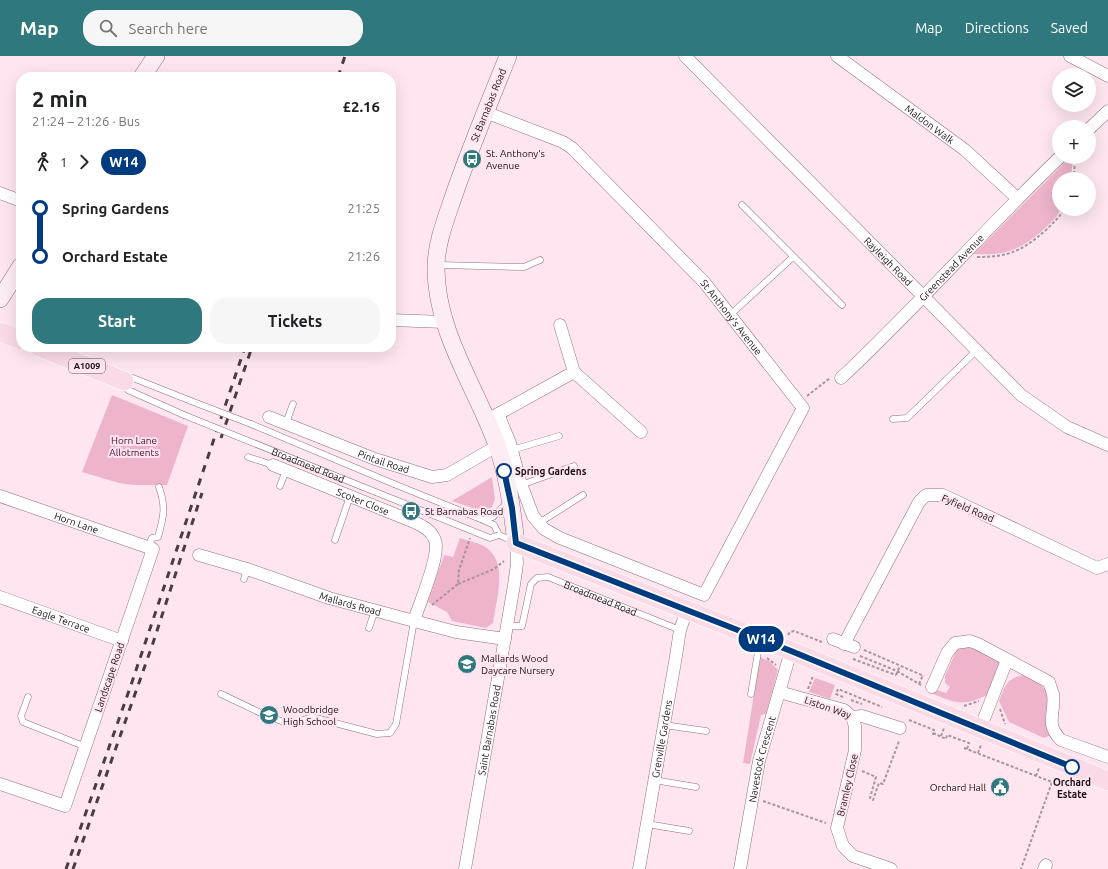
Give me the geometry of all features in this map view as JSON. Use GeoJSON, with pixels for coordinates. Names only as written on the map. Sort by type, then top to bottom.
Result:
{"type":"FeatureCollection","features":[{"type":"Feature","properties":{"kind":"main road"},"geometry":{"type":"LineString","coordinates":[[0,332],[16,338]]}},
{"type":"Feature","properties":{"kind":"main road","name":"Broadmead Road"},"geometry":{"type":"LineString","coordinates":[[52,352],[124,381]]}},
{"type":"Feature","properties":{"kind":"main road","name":"Broadmead Road"},"geometry":{"type":"LineString","coordinates":[[516,543],[791,651],[910,701],[981,736],[1108,781]]}},
{"type":"Feature","properties":{"kind":"street"},"geometry":{"type":"LineString","coordinates":[[145,72],[156,56]]}},
{"type":"Feature","properties":{"kind":"street","name":"St Barnabas Road"},"geometry":{"type":"LineString","coordinates":[[508,56],[486,112],[468,152],[447,214],[437,250],[436,265],[445,322],[459,361],[493,417],[505,448],[516,543]]}},
{"type":"Feature","properties":{"kind":"street","name":"Rayleigh Road"},"geometry":{"type":"LineString","coordinates":[[685,56],[922,297],[1021,395],[1067,427],[1108,445]]}},
{"type":"Feature","properties":{"kind":"street","name":"Maldon Walk"},"geometry":{"type":"LineString","coordinates":[[837,56],[965,150],[1017,198]]}},
{"type":"Feature","properties":{"kind":"street"},"geometry":{"type":"LineString","coordinates":[[1070,56],[1108,76]]}},
{"type":"Feature","properties":{"kind":"street"},"geometry":{"type":"LineString","coordinates":[[1096,122],[1108,111]]}},
{"type":"Feature","properties":{"kind":"street","name":"St Anthony's Avenue"},"geometry":{"type":"LineString","coordinates":[[486,112],[562,142],[572,148],[704,282],[799,403]]}},
{"type":"Feature","properties":{"kind":"street","name":"Greenstead Avenue"},"geometry":{"type":"LineString","coordinates":[[841,378],[880,342],[1017,198],[1053,164]]}},
{"type":"Feature","properties":{"kind":"street"},"geometry":{"type":"LineString","coordinates":[[0,193],[16,199]]}},
{"type":"Feature","properties":{"kind":"street"},"geometry":{"type":"LineString","coordinates":[[0,298],[16,274]]}},
{"type":"Feature","properties":{"kind":"street"},"geometry":{"type":"LineString","coordinates":[[396,320],[445,322]]}},
{"type":"Feature","properties":{"kind":"street"},"geometry":{"type":"LineString","coordinates":[[560,325],[574,372],[641,432]]}},
{"type":"Feature","properties":{"kind":"street"},"geometry":{"type":"LineString","coordinates":[[493,417],[574,372]]}},
{"type":"Feature","properties":{"kind":"street"},"geometry":{"type":"LineString","coordinates":[[692,612],[704,595],[803,408],[799,403]]}},
{"type":"Feature","properties":{"kind":"street","name":"Pintail Road"},"geometry":{"type":"LineString","coordinates":[[269,417],[375,459],[432,476],[447,474],[505,448]]}},
{"type":"Feature","properties":{"kind":"street"},"geometry":{"type":"LineString","coordinates":[[505,448],[533,516],[544,529],[560,538],[704,595]]}},
{"type":"Feature","properties":{"kind":"street","name":"Scoter Close"},"geometry":{"type":"LineString","coordinates":[[273,464],[423,526],[434,538],[436,552],[415,617]]}},
{"type":"Feature","properties":{"kind":"street","name":"Fyfield Road"},"geometry":{"type":"LineString","coordinates":[[844,643],[919,502],[926,495],[943,495],[1104,568]]}},
{"type":"Feature","properties":{"kind":"street","name":"Horn Lane"},"geometry":{"type":"LineString","coordinates":[[0,496],[151,548]]}},
{"type":"Feature","properties":{"kind":"street","name":"Saint Barnabas Road"},"geometry":{"type":"LineString","coordinates":[[466,869],[517,564],[516,543]]}},
{"type":"Feature","properties":{"kind":"street","name":"Landscape Road"},"geometry":{"type":"LineString","coordinates":[[0,784],[65,806],[122,641],[151,548]]}},
{"type":"Feature","properties":{"kind":"street","name":"Mallards Road"},"geometry":{"type":"LineString","coordinates":[[200,555],[245,574],[290,589],[375,610],[415,617],[456,632],[504,639]]}},
{"type":"Feature","properties":{"kind":"street","name":"Eagle Terrace"},"geometry":{"type":"LineString","coordinates":[[0,597],[122,641]]}},
{"type":"Feature","properties":{"kind":"street","name":"Grenville Gardens"},"geometry":{"type":"LineString","coordinates":[[639,869],[680,630],[692,612]]}},
{"type":"Feature","properties":{"kind":"street"},"geometry":{"type":"LineString","coordinates":[[932,687],[947,653],[955,643],[970,641],[1049,682],[1053,695],[1052,726],[1061,740],[1106,757]]}},
{"type":"Feature","properties":{"kind":"street","name":"Navestock Crescent"},"geometry":{"type":"LineString","coordinates":[[740,869],[754,798],[759,762],[791,651]]}},
{"type":"Feature","properties":{"kind":"street"},"geometry":{"type":"LineString","coordinates":[[981,736],[1007,660]]}},
{"type":"Feature","properties":{"kind":"street","name":"Liston Way"},"geometry":{"type":"LineString","coordinates":[[779,692],[844,710],[852,717],[862,716],[900,728]]}},
{"type":"Feature","properties":{"kind":"street","name":"Bramley Close"},"geometry":{"type":"LineString","coordinates":[[852,717],[856,734],[852,767],[837,827],[843,846],[853,856],[865,865],[891,869]]}},
{"type":"Feature","properties":{"kind":"lane"},"geometry":{"type":"LineString","coordinates":[[742,205],[842,305]]}},
{"type":"Feature","properties":{"kind":"lane"},"geometry":{"type":"LineString","coordinates":[[730,315],[793,257]]}},
{"type":"Feature","properties":{"kind":"lane"},"geometry":{"type":"LineString","coordinates":[[436,265],[524,267],[540,260]]}},
{"type":"Feature","properties":{"kind":"lane"},"geometry":{"type":"LineString","coordinates":[[893,419],[907,418],[976,351]]}},
{"type":"Feature","properties":{"kind":"lane","name":"Broadmead Road"},"geometry":{"type":"LineString","coordinates":[[499,535],[490,538],[184,415],[128,390],[124,381],[133,378],[482,520],[494,525],[499,535],[516,543]]}},
{"type":"Feature","properties":{"kind":"lane"},"geometry":{"type":"LineString","coordinates":[[286,423],[293,404]]}},
{"type":"Feature","properties":{"kind":"lane"},"geometry":{"type":"LineString","coordinates":[[505,448],[559,436]]}},
{"type":"Feature","properties":{"kind":"lane"},"geometry":{"type":"LineString","coordinates":[[248,457],[273,464]]}},
{"type":"Feature","properties":{"kind":"lane"},"geometry":{"type":"LineString","coordinates":[[521,485],[574,466]]}},
{"type":"Feature","properties":{"kind":"lane"},"geometry":{"type":"LineString","coordinates":[[280,486],[286,470]]}},
{"type":"Feature","properties":{"kind":"lane"},"geometry":{"type":"LineString","coordinates":[[151,548],[152,538],[158,537],[164,517],[164,500],[159,487]]}},
{"type":"Feature","properties":{"kind":"lane"},"geometry":{"type":"LineString","coordinates":[[539,524],[583,495]]}},
{"type":"Feature","properties":{"kind":"lane"},"geometry":{"type":"LineString","coordinates":[[334,540],[350,496]]}},
{"type":"Feature","properties":{"kind":"lane"},"geometry":{"type":"LineString","coordinates":[[482,520],[496,515],[510,500]]}},
{"type":"Feature","properties":{"kind":"lane","name":"Broadmead Road"},"geometry":{"type":"LineString","coordinates":[[507,626],[522,626],[531,584],[537,578],[548,577],[680,630]]}},
{"type":"Feature","properties":{"kind":"lane"},"geometry":{"type":"LineString","coordinates":[[369,628],[375,610]]}},
{"type":"Feature","properties":{"kind":"lane"},"geometry":{"type":"LineString","coordinates":[[221,694],[267,716],[284,722],[297,722],[312,717],[377,734],[390,732],[396,724],[415,617]]}},
{"type":"Feature","properties":{"kind":"lane"},"geometry":{"type":"LineString","coordinates":[[751,694],[760,639]]}},
{"type":"Feature","properties":{"kind":"lane"},"geometry":{"type":"LineString","coordinates":[[28,696],[21,716],[23,722],[86,747]]}},
{"type":"Feature","properties":{"kind":"lane"},"geometry":{"type":"LineString","coordinates":[[664,724],[706,731]]}},
{"type":"Feature","properties":{"kind":"lane"},"geometry":{"type":"LineString","coordinates":[[654,780],[696,787]]}},
{"type":"Feature","properties":{"kind":"lane"},"geometry":{"type":"LineString","coordinates":[[647,824],[689,831]]}},
{"type":"Feature","properties":{"kind":"path"},"geometry":{"type":"LineString","coordinates":[[964,255],[971,257],[1006,255],[1028,245],[1059,216]]}},
{"type":"Feature","properties":{"kind":"path"},"geometry":{"type":"LineString","coordinates":[[799,403],[827,378],[841,378]]}},
{"type":"Feature","properties":{"kind":"path"},"geometry":{"type":"LineString","coordinates":[[458,584],[459,570],[468,542]]}},
{"type":"Feature","properties":{"kind":"path"},"geometry":{"type":"LineString","coordinates":[[415,617],[458,584],[494,569],[504,562]]}},
{"type":"Feature","properties":{"kind":"path"},"geometry":{"type":"LineString","coordinates":[[851,630],[855,634],[855,639],[864,650],[923,675],[931,673],[937,676]]}},
{"type":"Feature","properties":{"kind":"path"},"geometry":{"type":"LineString","coordinates":[[894,680],[900,666]]}},
{"type":"Feature","properties":{"kind":"path"},"geometry":{"type":"LineString","coordinates":[[879,669],[896,675]]}},
{"type":"Feature","properties":{"kind":"path"},"geometry":{"type":"LineString","coordinates":[[805,699],[814,675]]}},
{"type":"Feature","properties":{"kind":"path"},"geometry":{"type":"LineString","coordinates":[[919,684],[923,675]]}},
{"type":"Feature","properties":{"kind":"path"},"geometry":{"type":"LineString","coordinates":[[843,697],[836,694],[838,689],[882,707]]}},
{"type":"Feature","properties":{"kind":"path"},"geometry":{"type":"LineString","coordinates":[[850,700],[865,706]]}},
{"type":"Feature","properties":{"kind":"path"},"geometry":{"type":"LineString","coordinates":[[881,712],[884,703]]}},
{"type":"Feature","properties":{"kind":"path"},"geometry":{"type":"LineString","coordinates":[[941,736],[944,728]]}},
{"type":"Feature","properties":{"kind":"path"},"geometry":{"type":"LineString","coordinates":[[933,733],[946,739],[947,735],[969,743],[966,749],[1052,782],[1021,869]]}},
{"type":"Feature","properties":{"kind":"path"},"geometry":{"type":"LineString","coordinates":[[978,753],[981,736]]}},
{"type":"Feature","properties":{"kind":"path"},"geometry":{"type":"LineString","coordinates":[[852,767],[876,777],[870,798],[874,800],[879,783],[883,784],[899,741]]}},
{"type":"Feature","properties":{"kind":"path"},"geometry":{"type":"LineString","coordinates":[[1036,776],[1040,767]]}},
{"type":"Feature","properties":{"kind":"path"},"geometry":{"type":"LineString","coordinates":[[754,798],[837,827]]}},
{"type":"Feature","properties":{"kind":"green space"},"geometry":{"type":"Polygon","coordinates":[[[1063,164],[1072,164],[1072,172],[1055,172],[1063,164]]]}},
{"type":"Feature","properties":{"kind":"green space"},"geometry":{"type":"Polygon","coordinates":[[[1052,175],[1052,216],[1056,216],[1052,221],[1029,241],[1013,250],[995,254],[974,254],[1052,175]]]}},
{"type":"Feature","properties":{"kind":"green space","name":"Horn Lane Allotments"},"geometry":{"type":"Polygon","coordinates":[[[112,395],[188,426],[167,485],[134,485],[119,483],[82,472],[112,395]]]}},
{"type":"Feature","properties":{"kind":"green space"},"geometry":{"type":"Polygon","coordinates":[[[492,477],[495,499],[491,509],[482,511],[452,501],[492,477]]]}},
{"type":"Feature","properties":{"kind":"green space"},"geometry":{"type":"Polygon","coordinates":[[[460,538],[479,544],[488,549],[498,564],[499,584],[493,623],[486,628],[452,621],[447,612],[428,602],[444,555],[453,557],[460,538]]]}},
{"type":"Feature","properties":{"kind":"green space"},"geometry":{"type":"Polygon","coordinates":[[[971,646],[997,660],[1001,665],[987,695],[972,701],[959,702],[931,693],[934,689],[946,693],[950,687],[945,683],[945,676],[957,649],[971,646]]]}},
{"type":"Feature","properties":{"kind":"green space"},"geometry":{"type":"Polygon","coordinates":[[[760,657],[769,661],[778,670],[766,714],[761,715],[750,764],[743,763],[760,657]]]}},
{"type":"Feature","properties":{"kind":"green space"},"geometry":{"type":"Polygon","coordinates":[[[1023,675],[1038,683],[1044,688],[1049,696],[1045,718],[1049,729],[1049,736],[1044,738],[1009,722],[999,701],[1007,684],[1013,679],[1023,675]]]}},
{"type":"Feature","properties":{"kind":"green space"},"geometry":{"type":"Polygon","coordinates":[[[815,678],[835,685],[830,699],[809,692],[815,678]]]}},
{"type":"Feature","properties":{"kind":"railway"},"geometry":{"type":"LineString","coordinates":[[340,72],[345,56]]}},
{"type":"Feature","properties":{"kind":"railway"},"geometry":{"type":"LineString","coordinates":[[66,869],[131,685],[243,352]]}},
{"type":"Feature","properties":{"kind":"railway"},"geometry":{"type":"LineString","coordinates":[[221,438],[250,352]]}},
{"type":"Feature","properties":{"kind":"railway"},"geometry":{"type":"LineString","coordinates":[[73,869],[152,646],[202,493]]}},
{"type":"Feature","properties":{"kind":"bus line","name":"W14"},"geometry":{"type":"LineString","coordinates":[[504,471],[512,508],[516,543],[791,651],[1072,767]]}},
{"type":"Feature","properties":{"kind":"place","name":"St. Anthony's Avenue"},"geometry":{"type":"Point","coordinates":[472,159]}},
{"type":"Feature","properties":{"kind":"place","name":"Spring Gardens"},"geometry":{"type":"Point","coordinates":[504,471]}},
{"type":"Feature","properties":{"kind":"place","name":"St Barnabas Road"},"geometry":{"type":"Point","coordinates":[411,511]}},
{"type":"Feature","properties":{"kind":"place","name":"Mallards Wood Daycare Nursery"},"geometry":{"type":"Point","coordinates":[467,664]}},
{"type":"Feature","properties":{"kind":"place","name":"Woodbridge High School"},"geometry":{"type":"Point","coordinates":[269,715]}},
{"type":"Feature","properties":{"kind":"place","name":"Orchard Estate"},"geometry":{"type":"Point","coordinates":[1072,767]}},
{"type":"Feature","properties":{"kind":"place","name":"Orchard Hall"},"geometry":{"type":"Point","coordinates":[1000,787]}}]}
